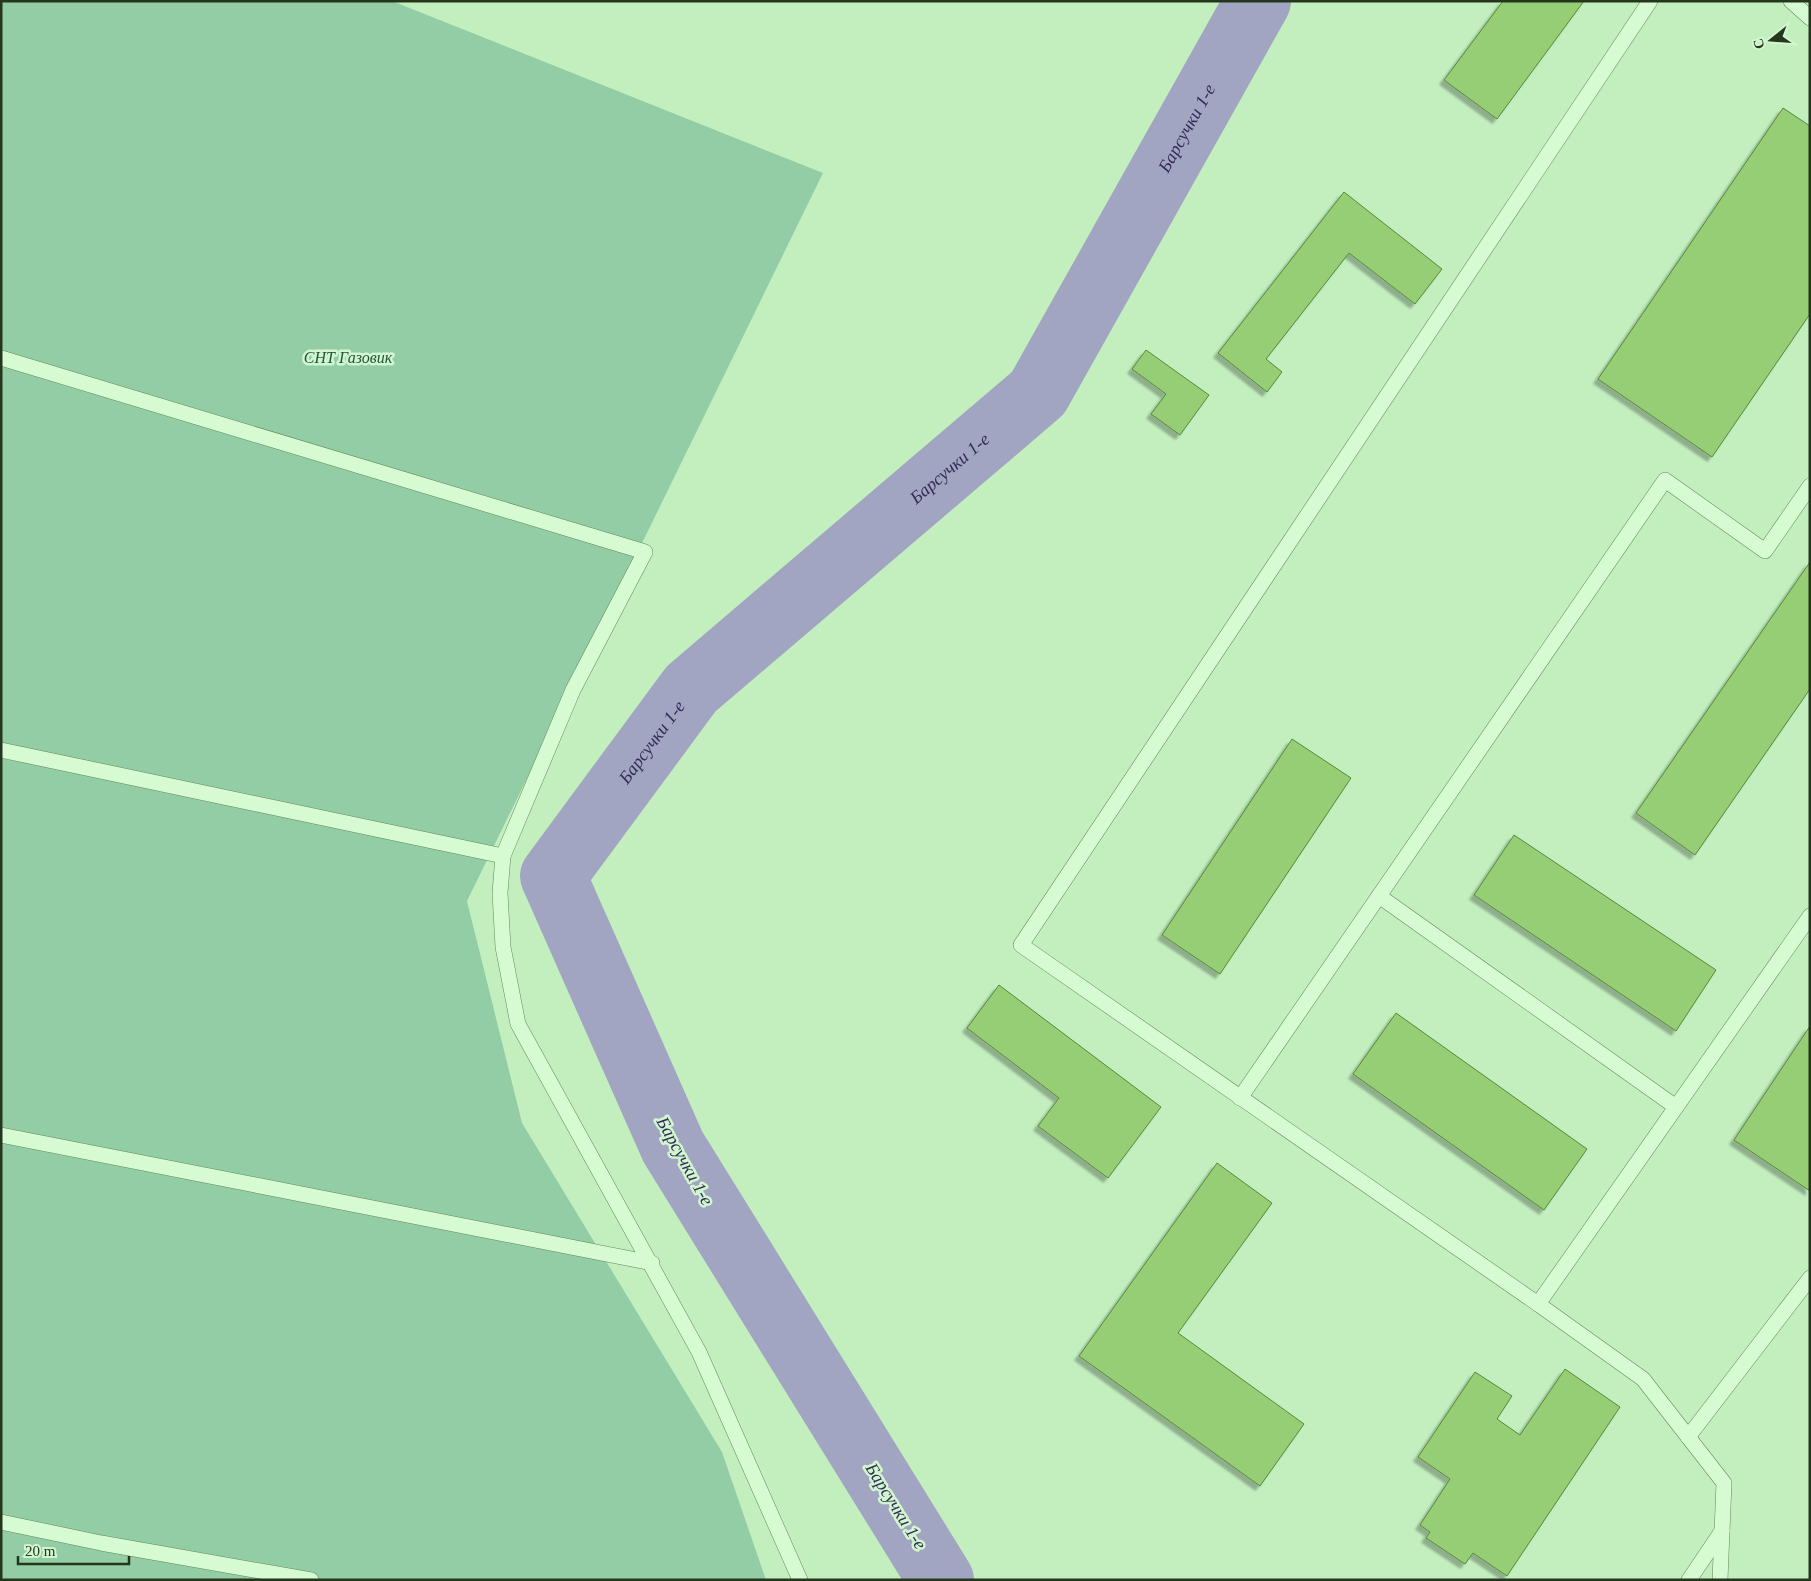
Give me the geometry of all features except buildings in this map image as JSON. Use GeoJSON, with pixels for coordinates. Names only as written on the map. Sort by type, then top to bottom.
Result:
{"type":"FeatureCollection","features":[{"type":"Feature","properties":{"kind":"lane"},"geometry":{"type":"LineString","coordinates":[[1650,1],[1021,945],[1643,1379],[1724,1483],[1720,1580]]}},
{"type":"Feature","properties":{"kind":"lane"},"geometry":{"type":"LineString","coordinates":[[1791,1],[1810,18]]}},
{"type":"Feature","properties":{"kind":"lane"},"geometry":{"type":"LineString","coordinates":[[1,358],[645,552],[573,690],[502,856],[500,893],[503,947],[518,1024],[652,1263],[699,1352],[800,1580]]}},
{"type":"Feature","properties":{"kind":"lane"},"geometry":{"type":"LineString","coordinates":[[1240,1098],[1665,480],[1765,551],[1810,486]]}},
{"type":"Feature","properties":{"kind":"lane"},"geometry":{"type":"LineString","coordinates":[[1,750],[502,856]]}},
{"type":"Feature","properties":{"kind":"lane"},"geometry":{"type":"LineString","coordinates":[[1379,896],[1676,1107]]}},
{"type":"Feature","properties":{"kind":"lane"},"geometry":{"type":"LineString","coordinates":[[1538,1304],[1810,916]]}},
{"type":"Feature","properties":{"kind":"lane"},"geometry":{"type":"LineString","coordinates":[[1,1135],[652,1263]]}},
{"type":"Feature","properties":{"kind":"lane"},"geometry":{"type":"LineString","coordinates":[[1688,1437],[1810,1278]]}},
{"type":"Feature","properties":{"kind":"lane"},"geometry":{"type":"LineString","coordinates":[[1,1522],[101,1543],[312,1580]]}},
{"type":"Feature","properties":{"kind":"lane"},"geometry":{"type":"LineString","coordinates":[[1689,1580],[1722,1530]]}},
{"type":"Feature","properties":{"kind":"green space","name":"СНТ Газовик"},"geometry":{"type":"Polygon","coordinates":[[[1,1],[392,1],[823,173],[467,901],[522,1123],[722,1452],[766,1580],[1,1580],[1,1]]]}},
{"type":"Feature","properties":{"kind":"waterway","name":"Барсучки 1-е"},"geometry":{"type":"LineString","coordinates":[[941,1580],[673,1147],[553,876],[691,689],[1038,393],[1258,1]]}}]}
